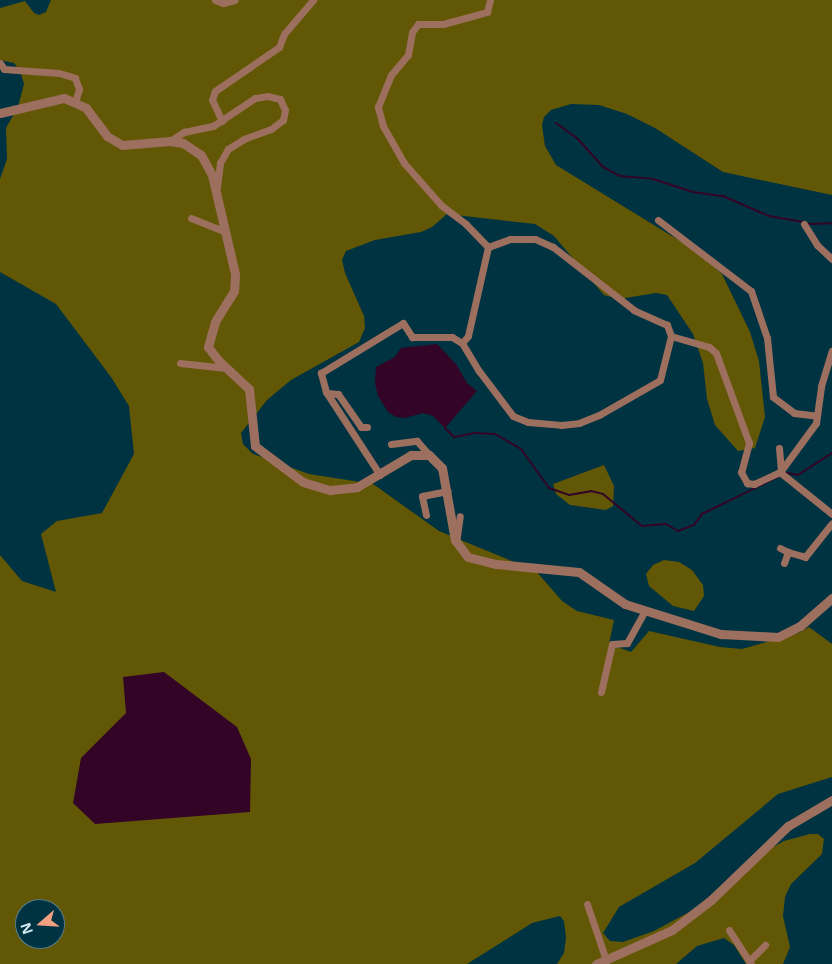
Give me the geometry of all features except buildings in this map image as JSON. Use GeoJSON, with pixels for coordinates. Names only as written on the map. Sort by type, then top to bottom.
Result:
{"type":"FeatureCollection","features":[{"type":"Feature","properties":{"kind":"street"},"geometry":{"type":"LineString","coordinates":[[214,0],[223,4],[235,0]]}},
{"type":"Feature","properties":{"kind":"street"},"geometry":{"type":"LineString","coordinates":[[222,121],[212,100],[215,91],[279,47],[284,34],[313,0]]}},
{"type":"Feature","properties":{"kind":"street"},"geometry":{"type":"LineString","coordinates":[[488,247],[473,230],[441,205],[404,163],[383,126],[378,107],[391,75],[408,55],[412,32],[418,24],[443,24],[487,12],[490,0]]}},
{"type":"Feature","properties":{"kind":"street"},"geometry":{"type":"LineString","coordinates":[[0,63],[4,69],[59,72],[75,78],[79,89],[75,102]]}},
{"type":"Feature","properties":{"kind":"street"},"geometry":{"type":"LineString","coordinates":[[170,141],[184,132],[204,129],[222,121],[255,98],[267,96],[280,99],[285,110],[283,120],[275,126],[244,139],[228,149],[220,163],[216,193]]}},
{"type":"Feature","properties":{"kind":"street"},"geometry":{"type":"LineString","coordinates":[[0,113],[54,98],[75,102],[86,108],[107,136],[122,145],[170,141],[193,148],[201,155],[216,193],[235,274],[234,291],[215,322],[208,347],[226,368],[249,389],[255,446],[289,474],[315,487],[336,490],[356,487],[380,475],[410,455],[429,455]]}},
{"type":"Feature","properties":{"kind":"street"},"geometry":{"type":"LineString","coordinates":[[191,218],[225,232]]}},
{"type":"Feature","properties":{"kind":"street"},"geometry":{"type":"LineString","coordinates":[[658,220],[751,291],[767,338],[773,398],[794,413],[817,416]]}},
{"type":"Feature","properties":{"kind":"street"},"geometry":{"type":"LineString","coordinates":[[804,224],[817,245],[832,259]]}},
{"type":"Feature","properties":{"kind":"street"},"geometry":{"type":"LineString","coordinates":[[380,475],[327,393],[321,373],[403,323],[412,337],[452,337],[462,343],[479,371],[513,416],[528,422],[561,425],[579,424],[599,415],[660,380],[671,336],[667,325],[628,306],[553,247],[535,240],[510,239],[488,247]]}},
{"type":"Feature","properties":{"kind":"street"},"geometry":{"type":"LineString","coordinates":[[462,343],[468,336],[488,247]]}},
{"type":"Feature","properties":{"kind":"street"},"geometry":{"type":"LineString","coordinates":[[671,336],[709,347],[716,353],[749,443],[741,472],[743,479],[754,484],[782,474],[816,423],[821,386],[832,351]]}},
{"type":"Feature","properties":{"kind":"street"},"geometry":{"type":"LineString","coordinates":[[180,363],[226,368]]}},
{"type":"Feature","properties":{"kind":"street"},"geometry":{"type":"LineString","coordinates":[[327,393],[338,394],[361,427],[367,427]]}},
{"type":"Feature","properties":{"kind":"street"},"geometry":{"type":"LineString","coordinates":[[391,444],[416,441],[442,468],[448,491],[456,543],[468,557],[480,561],[579,572],[614,598],[646,611],[721,634],[763,639],[791,632],[832,598]]}},
{"type":"Feature","properties":{"kind":"street"},"geometry":{"type":"LineString","coordinates":[[779,448],[782,474],[832,514]]}},
{"type":"Feature","properties":{"kind":"street"},"geometry":{"type":"LineString","coordinates":[[426,515],[422,496],[448,491]]}},
{"type":"Feature","properties":{"kind":"street"},"geometry":{"type":"LineString","coordinates":[[456,543],[460,516]]}},
{"type":"Feature","properties":{"kind":"street"},"geometry":{"type":"LineString","coordinates":[[780,548],[805,557],[832,524]]}},
{"type":"Feature","properties":{"kind":"street"},"geometry":{"type":"LineString","coordinates":[[784,563],[788,552]]}},
{"type":"Feature","properties":{"kind":"street"},"geometry":{"type":"LineString","coordinates":[[601,692],[612,644],[627,643],[646,611]]}},
{"type":"Feature","properties":{"kind":"street"},"geometry":{"type":"LineString","coordinates":[[596,964],[672,930],[711,900],[788,826],[832,800]]}},
{"type":"Feature","properties":{"kind":"street"},"geometry":{"type":"LineString","coordinates":[[587,904],[606,960]]}},
{"type":"Feature","properties":{"kind":"street"},"geometry":{"type":"LineString","coordinates":[[729,930],[750,962],[765,945]]}},
{"type":"Feature","properties":{"kind":"shaded area"},"geometry":{"type":"Polygon","coordinates":[[[51,0],[832,0],[832,195],[723,172],[655,128],[627,114],[599,105],[571,104],[551,110],[544,117],[542,125],[545,146],[556,165],[693,249],[722,274],[750,332],[759,361],[765,417],[755,448],[738,451],[715,425],[707,399],[703,363],[693,334],[667,295],[656,293],[619,299],[604,295],[554,236],[535,224],[447,214],[432,227],[421,232],[375,240],[346,251],[342,260],[345,273],[364,316],[365,328],[359,342],[291,380],[267,400],[241,433],[243,444],[253,454],[309,474],[373,484],[439,531],[536,571],[562,601],[577,611],[614,620],[609,644],[631,652],[649,631],[720,647],[742,649],[798,633],[809,627],[832,644],[832,777],[778,794],[695,863],[619,907],[603,933],[610,941],[623,942],[654,931],[693,910],[761,854],[784,841],[810,834],[818,834],[824,839],[822,854],[791,884],[785,897],[783,916],[790,947],[783,964],[746,964],[734,945],[724,938],[697,946],[676,964],[557,964],[564,953],[566,938],[564,921],[560,916],[532,923],[467,964],[0,964],[0,555],[22,581],[56,592],[41,534],[57,521],[102,513],[134,454],[129,406],[111,377],[56,304],[0,272],[0,179],[7,159],[6,128],[18,107],[24,84],[20,71],[14,63],[0,60],[0,8],[25,1],[34,13],[39,15],[46,12],[51,0]]]}},
{"type":"Feature","properties":{"kind":"shaded area"},"geometry":{"type":"Polygon","coordinates":[[[437,344],[456,364],[467,383],[477,391],[445,428],[433,416],[423,413],[405,418],[396,417],[388,412],[378,396],[375,383],[376,367],[395,357],[401,348],[437,344]]]}},
{"type":"Feature","properties":{"kind":"shaded area"},"geometry":{"type":"Polygon","coordinates":[[[604,465],[614,486],[613,506],[606,510],[570,505],[556,494],[553,484],[604,465]]]}},
{"type":"Feature","properties":{"kind":"shaded area"},"geometry":{"type":"Polygon","coordinates":[[[664,560],[679,562],[692,570],[703,585],[704,596],[694,611],[673,606],[649,586],[646,574],[653,565],[664,560]]]}},
{"type":"Feature","properties":{"kind":"shaded area"},"geometry":{"type":"Polygon","coordinates":[[[164,672],[237,727],[251,759],[250,812],[95,824],[73,803],[81,758],[126,713],[123,677],[164,672]]]}},
{"type":"Feature","properties":{"kind":"waterway"},"geometry":{"type":"LineString","coordinates":[[556,123],[577,138],[603,167],[620,176],[653,179],[693,192],[723,196],[769,216],[804,222]]}},
{"type":"Feature","properties":{"kind":"waterway"},"geometry":{"type":"LineString","coordinates":[[808,224],[832,223]]}},
{"type":"Feature","properties":{"kind":"waterway"},"geometry":{"type":"LineString","coordinates":[[445,428],[454,437],[474,433],[495,434],[521,449],[549,488],[569,495],[591,491],[603,494],[642,526],[666,524],[678,531],[694,525],[702,514],[780,476]]}},
{"type":"Feature","properties":{"kind":"waterway"},"geometry":{"type":"LineString","coordinates":[[787,473],[798,475],[832,453]]}}]}
